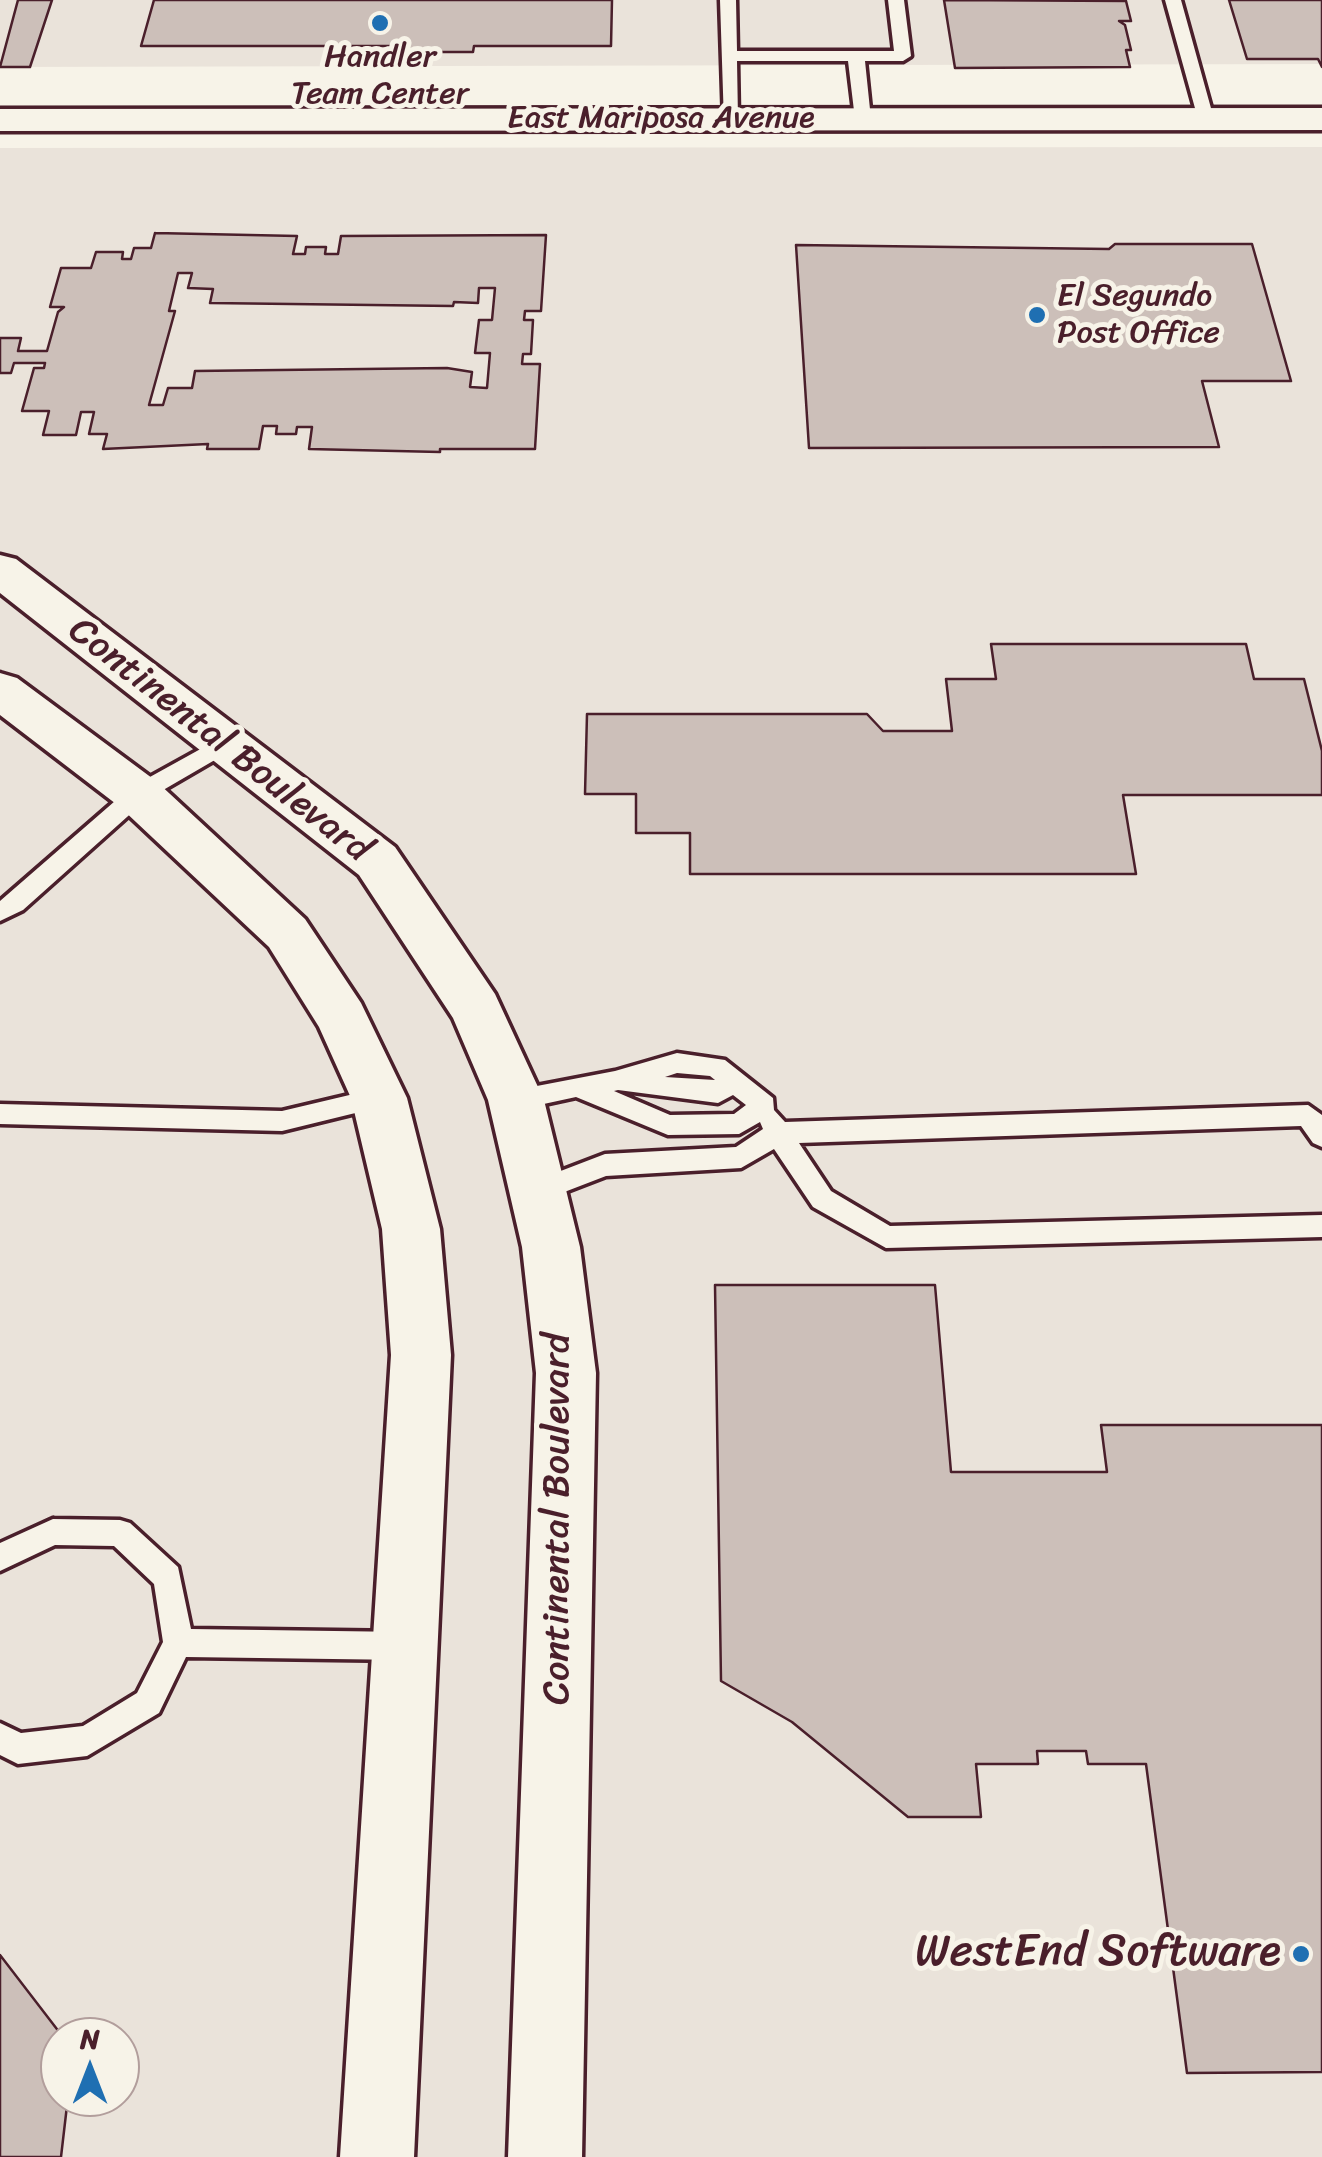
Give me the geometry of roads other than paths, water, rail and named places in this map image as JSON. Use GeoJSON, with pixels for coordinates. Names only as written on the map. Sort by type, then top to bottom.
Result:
{"type":"FeatureCollection","features":[{"type":"Feature","properties":{"kind":"street","name":"East Mariposa Avenue"},"geometry":{"type":"LineString","coordinates":[[0,120],[1322,118]]}},
{"type":"Feature","properties":{"kind":"street","name":"Continental Boulevard"},"geometry":{"type":"LineString","coordinates":[[0,570],[376,860],[476,1009],[516,1100],[540,1190],[566,1374],[545,2157]]}},
{"type":"Feature","properties":{"kind":"street"},"geometry":{"type":"LineString","coordinates":[[0,690],[138,794],[287,934],[342,1018],[379,1098],[411,1229],[421,1355],[377,2157]]}},
{"type":"Feature","properties":{"kind":"lane"},"geometry":{"type":"LineString","coordinates":[[728,0],[730,119]]}},
{"type":"Feature","properties":{"kind":"lane"},"geometry":{"type":"LineString","coordinates":[[729,56],[903,56],[896,0]]}},
{"type":"Feature","properties":{"kind":"lane"},"geometry":{"type":"LineString","coordinates":[[1173,0],[1206,118]]}},
{"type":"Feature","properties":{"kind":"lane"},"geometry":{"type":"LineString","coordinates":[[856,56],[862,119]]}},
{"type":"Feature","properties":{"kind":"lane"},"geometry":{"type":"LineString","coordinates":[[5,903],[138,794],[224,744]]}},
{"type":"Feature","properties":{"kind":"lane"},"geometry":{"type":"LineString","coordinates":[[516,1100],[615,1081],[677,1062],[716,1068],[764,1105],[778,1134],[822,1199],[886,1237],[1322,1226]]}},
{"type":"Feature","properties":{"kind":"lane"},"geometry":{"type":"LineString","coordinates":[[577,1086],[668,1125],[739,1124],[764,1105]]}},
{"type":"Feature","properties":{"kind":"lane"},"geometry":{"type":"LineString","coordinates":[[0,1114],[282,1121],[379,1098]]}},
{"type":"Feature","properties":{"kind":"lane"},"geometry":{"type":"LineString","coordinates":[[540,1190],[605,1165],[741,1157],[778,1134],[1308,1115],[1322,1136]]}},
{"type":"Feature","properties":{"kind":"lane"},"geometry":{"type":"LineString","coordinates":[[0,1556],[54,1532],[120,1533],[168,1577],[178,1642],[148,1703],[87,1741],[18,1749],[0,1738]]}},
{"type":"Feature","properties":{"kind":"lane"},"geometry":{"type":"LineString","coordinates":[[178,1642],[406,1646]]}},
{"type":"Feature","properties":{"kind":"place","name":"Handler Team Center"},"geometry":{"type":"Point","coordinates":[380,23]}},
{"type":"Feature","properties":{"kind":"place","name":"El Segundo Post Office"},"geometry":{"type":"Point","coordinates":[1037,315]}},
{"type":"Feature","properties":{"kind":"place","name":"WestEnd Software"},"geometry":{"type":"Point","coordinates":[1301,1954]}}]}
